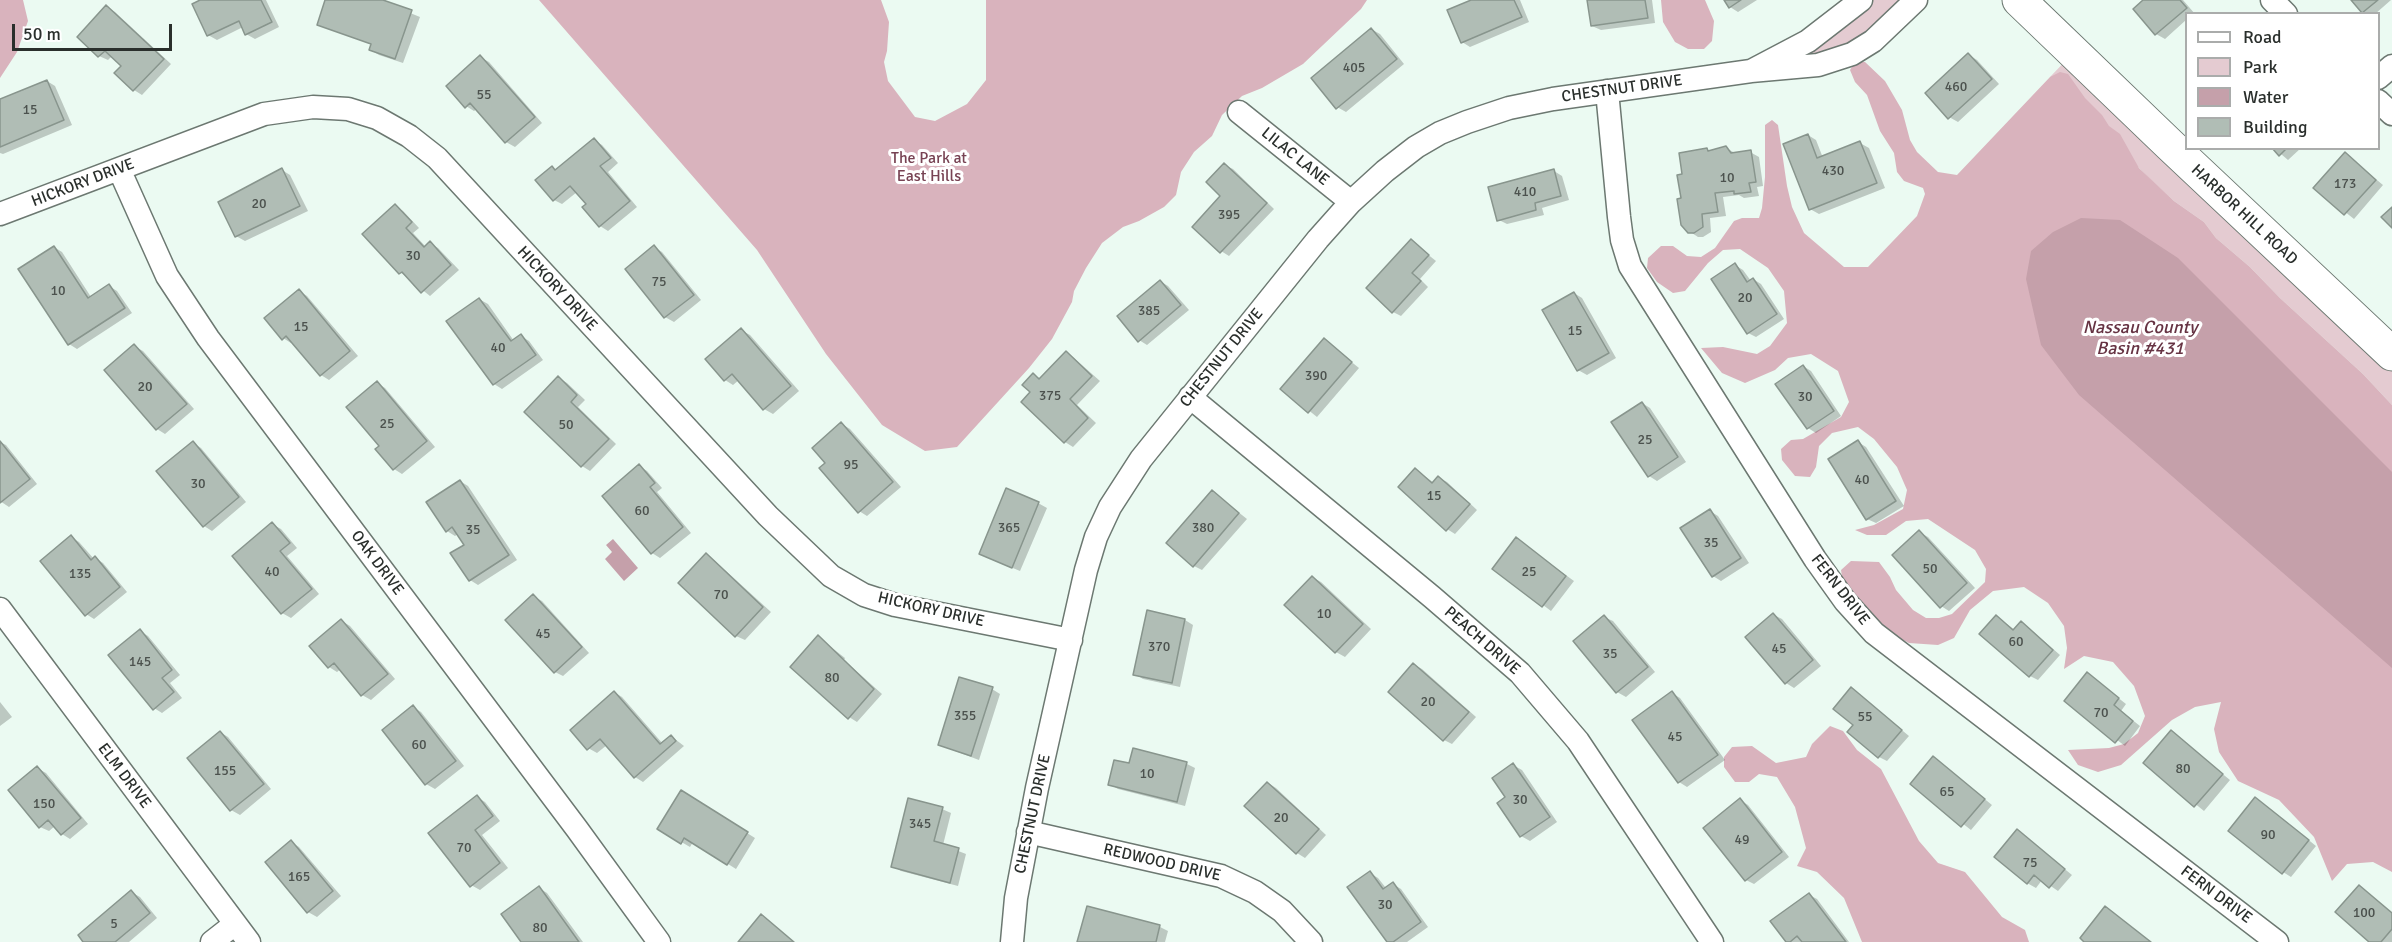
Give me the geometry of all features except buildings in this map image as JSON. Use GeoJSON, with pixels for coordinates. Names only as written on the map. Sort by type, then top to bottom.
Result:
{"type":"FeatureCollection","features":[{"type":"Feature","properties":{"kind":"street","name":"CHESTNUT DRIVE"},"geometry":{"type":"LineString","coordinates":[[1751,71],[1808,41],[1861,0]]}},
{"type":"Feature","properties":{"kind":"street","name":"CHESTNUT DRIVE"},"geometry":{"type":"LineString","coordinates":[[1012,942],[1016,898],[1028,832],[1086,570],[1110,507],[1141,459],[1318,239],[1351,202],[1416,147],[1440,133],[1509,108],[1607,91],[1751,71],[1818,65],[1852,54],[1873,41],[1916,0]]}},
{"type":"Feature","properties":{"kind":"street","name":"HARBOR HILL ROAD"},"geometry":{"type":"LineString","coordinates":[[2019,0],[2392,354]]}},
{"type":"Feature","properties":{"kind":"street"},"geometry":{"type":"LineString","coordinates":[[2272,0],[2284,12]]}},
{"type":"Feature","properties":{"kind":"street"},"geometry":{"type":"LineString","coordinates":[[2380,77],[2392,66]]}},
{"type":"Feature","properties":{"kind":"street","name":"FERN DRIVE"},"geometry":{"type":"LineString","coordinates":[[1607,91],[1622,240],[1630,266],[1815,560],[1845,601],[1874,633],[2277,942]]}},
{"type":"Feature","properties":{"kind":"street"},"geometry":{"type":"LineString","coordinates":[[2380,102],[2392,114]]}},
{"type":"Feature","properties":{"kind":"street","name":"HICKORY DRIVE"},"geometry":{"type":"LineString","coordinates":[[0,214],[264,114],[313,107],[348,109],[377,118],[409,136],[437,158],[768,516],[831,576],[864,595],[895,605],[1071,640]]}},
{"type":"Feature","properties":{"kind":"street","name":"LILAC LANE"},"geometry":{"type":"LineString","coordinates":[[1239,112],[1351,202]]}},
{"type":"Feature","properties":{"kind":"street","name":"OAK DRIVE"},"geometry":{"type":"LineString","coordinates":[[119,169],[167,276],[208,338],[659,942]]}},
{"type":"Feature","properties":{"kind":"street","name":"PEACH DRIVE"},"geometry":{"type":"LineString","coordinates":[[1190,398],[1432,597],[1520,673],[1578,741],[1712,942]]}},
{"type":"Feature","properties":{"kind":"street","name":"ELM DRIVE"},"geometry":{"type":"LineString","coordinates":[[0,609],[249,942]]}},
{"type":"Feature","properties":{"kind":"street","name":"REDWOOD DRIVE"},"geometry":{"type":"LineString","coordinates":[[1028,832],[1221,876],[1255,892],[1282,911],[1311,942]]}},
{"type":"Feature","properties":{"kind":"street"},"geometry":{"type":"LineString","coordinates":[[212,942],[235,924]]}},
{"type":"Feature","properties":{"kind":"green space"},"geometry":{"type":"Polygon","coordinates":[[[0,0],[23,0],[28,21],[17,52],[0,78],[0,0]]]}},
{"type":"Feature","properties":{"kind":"green space","name":"The Park at East Hills"},"geometry":{"type":"Polygon","coordinates":[[[539,0],[881,0],[889,22],[884,62],[888,81],[915,117],[935,121],[967,104],[986,80],[986,0],[1367,0],[1361,9],[1303,64],[1262,88],[1242,96],[1222,115],[1212,136],[1194,152],[1181,172],[1176,195],[1164,207],[1123,227],[1102,243],[1074,291],[1072,302],[1052,339],[1029,368],[957,447],[925,451],[882,425],[826,354],[757,250],[539,0]]]}},
{"type":"Feature","properties":{"kind":"green space"},"geometry":{"type":"Polygon","coordinates":[[[1661,0],[1705,0],[1714,21],[1712,41],[1704,49],[1688,49],[1675,42],[1663,22],[1661,0]]]}},
{"type":"Feature","properties":{"kind":"green space"},"geometry":{"type":"Polygon","coordinates":[[[1861,0],[1916,0],[1852,54],[1781,57],[1861,0]]]}},
{"type":"Feature","properties":{"kind":"green space"},"geometry":{"type":"Polygon","coordinates":[[[2073,53],[2392,355],[2392,405],[2363,374],[2280,298],[2250,267],[2216,238],[2204,222],[2174,201],[2150,179],[2050,77],[2073,53]]]}},
{"type":"Feature","properties":{"kind":"green space"},"geometry":{"type":"Polygon","coordinates":[[[1855,62],[1865,62],[1885,81],[1902,110],[1910,140],[1917,152],[1938,172],[1957,175],[2050,77],[2060,72],[2068,74],[2109,126],[2120,134],[2139,168],[2174,201],[2204,222],[2216,238],[2250,267],[2280,298],[2363,374],[2392,405],[2392,872],[2373,862],[2347,864],[2332,881],[2314,837],[2279,800],[2238,781],[2219,752],[2214,729],[2221,702],[2195,707],[2172,720],[2121,765],[2098,772],[2078,765],[2068,750],[2109,748],[2124,744],[2138,733],[2145,716],[2134,686],[2113,662],[2084,656],[2064,669],[2067,648],[2064,626],[2048,603],[2024,587],[1993,591],[1970,610],[1954,638],[1938,645],[1909,643],[1876,626],[1843,583],[1841,570],[1851,561],[1879,562],[1896,590],[1913,610],[1926,618],[1939,618],[1952,614],[1985,582],[1986,569],[1975,550],[1928,519],[1906,521],[1886,535],[1867,535],[1855,530],[1874,525],[1903,509],[1907,490],[1897,467],[1874,439],[1858,427],[1832,433],[1819,446],[1816,467],[1810,477],[1795,476],[1782,460],[1781,449],[1791,440],[1803,439],[1841,417],[1849,402],[1838,371],[1811,354],[1788,358],[1775,370],[1745,383],[1722,373],[1701,348],[1723,347],[1757,354],[1770,346],[1787,323],[1784,291],[1768,268],[1740,249],[1723,250],[1708,263],[1685,291],[1673,293],[1657,282],[1647,268],[1648,258],[1661,246],[1673,246],[1687,256],[1701,257],[1715,248],[1734,221],[1742,218],[1759,218],[1765,177],[1765,125],[1772,120],[1778,125],[1792,207],[1804,233],[1844,267],[1868,267],[1917,216],[1925,194],[1923,188],[1904,181],[1897,172],[1894,153],[1880,131],[1867,95],[1855,82],[1850,70],[1855,62]]]}},
{"type":"Feature","properties":{"kind":"green space"},"geometry":{"type":"Polygon","coordinates":[[[1830,726],[1843,731],[1857,750],[1881,769],[1919,841],[1938,863],[1965,872],[2002,917],[2025,930],[2029,942],[1862,942],[1844,898],[1817,872],[1797,866],[1806,848],[1795,807],[1777,777],[1759,774],[1749,782],[1735,782],[1724,767],[1724,757],[1732,747],[1752,746],[1776,763],[1806,757],[1812,744],[1830,726]]]}},
{"type":"Feature","properties":{"kind":"water","name":"Nassau County Basin #431"},"geometry":{"type":"Polygon","coordinates":[[[2081,218],[2120,220],[2178,258],[2392,472],[2392,668],[2079,395],[2041,345],[2026,279],[2031,251],[2053,232],[2081,218]]]}},
{"type":"Feature","properties":{"kind":"water"},"geometry":{"type":"Polygon","coordinates":[[[613,539],[638,568],[624,581],[605,559],[612,552],[606,545],[613,539]]]}}]}
